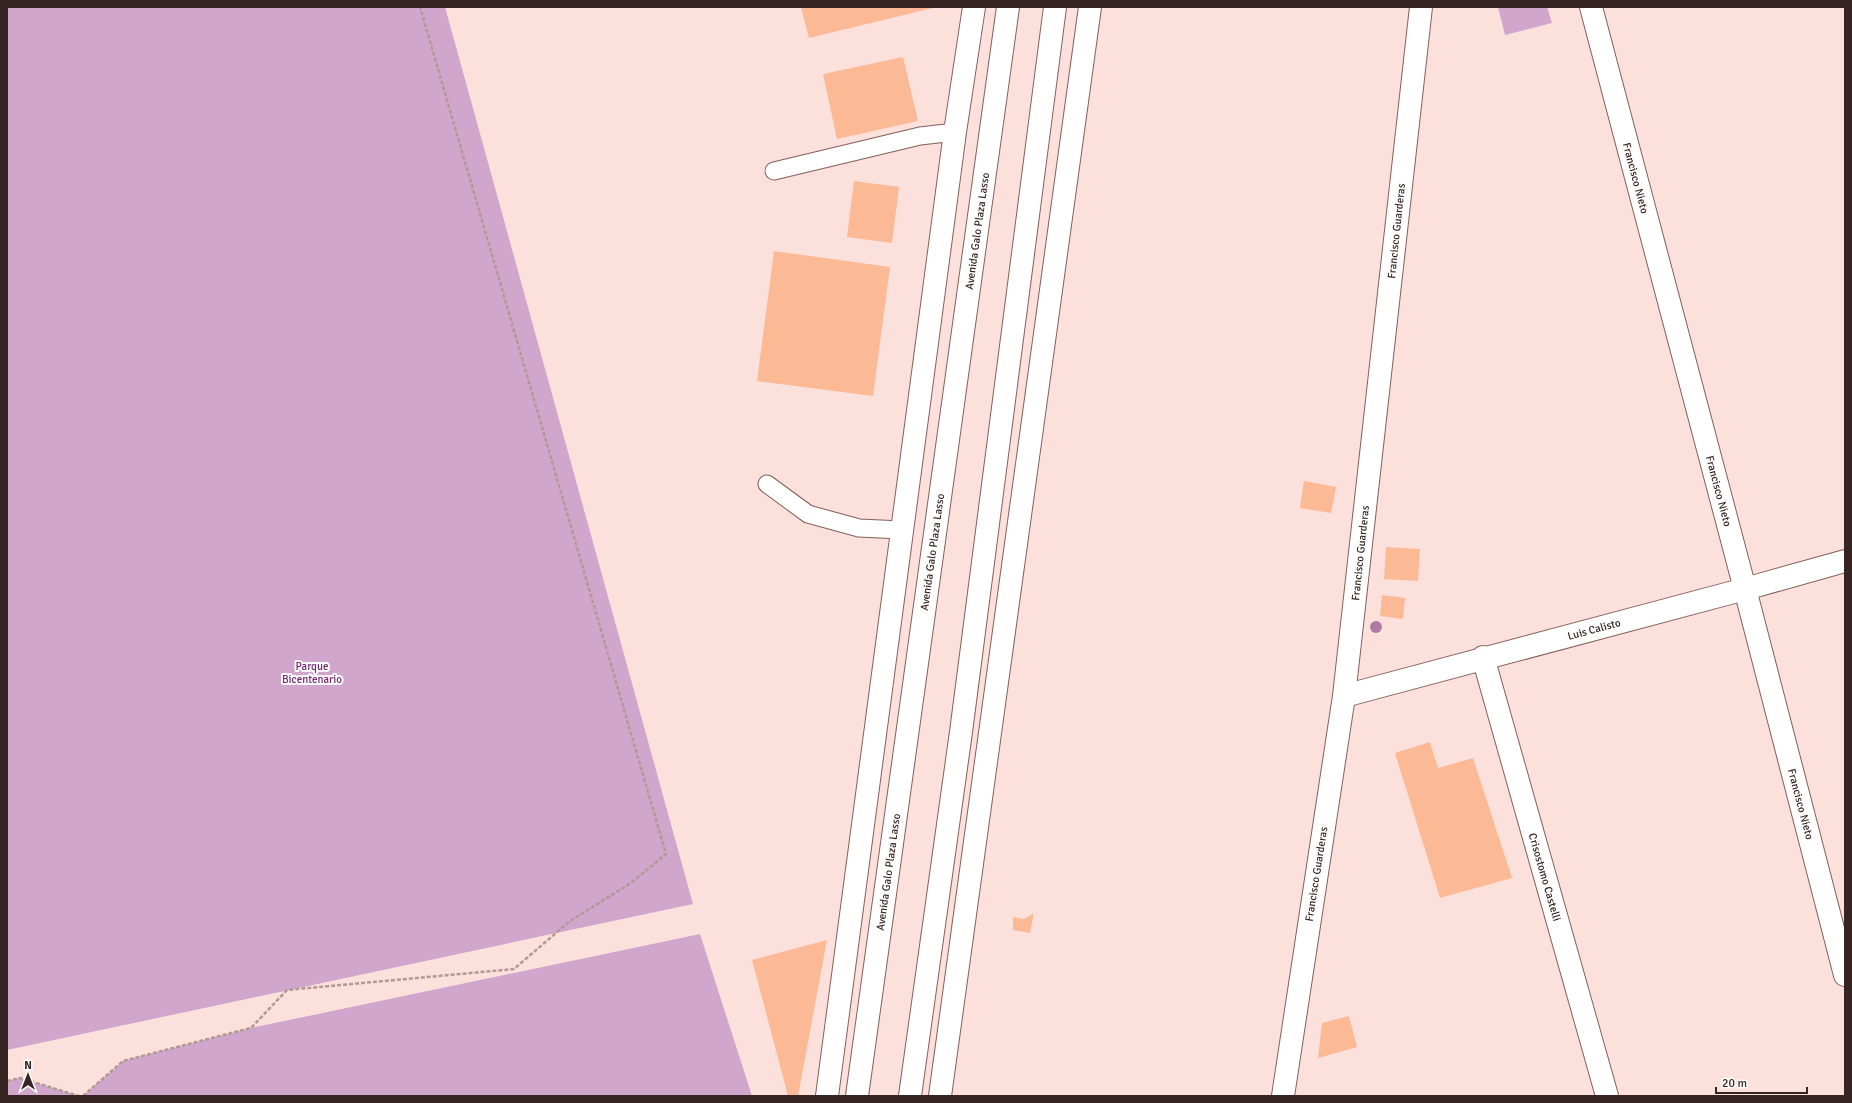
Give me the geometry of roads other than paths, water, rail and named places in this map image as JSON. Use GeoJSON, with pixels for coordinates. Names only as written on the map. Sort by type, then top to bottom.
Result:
{"type":"FeatureCollection","features":[{"type":"Feature","properties":{"kind":"main road"},"geometry":{"type":"LineString","coordinates":[[827,1096],[955,132],[974,7]]}},
{"type":"Feature","properties":{"kind":"main road","name":"Avenida Galo Plaza Lasso"},"geometry":{"type":"LineString","coordinates":[[857,1096],[1008,7]]}},
{"type":"Feature","properties":{"kind":"main road"},"geometry":{"type":"LineString","coordinates":[[910,1096],[961,732],[1055,7]]}},
{"type":"Feature","properties":{"kind":"main road"},"geometry":{"type":"LineString","coordinates":[[940,1096],[1090,7]]}},
{"type":"Feature","properties":{"kind":"main road","name":"Francisco Guarderas"},"geometry":{"type":"LineString","coordinates":[[1283,1096],[1344,696],[1421,7]]}},
{"type":"Feature","properties":{"kind":"main road","name":"Francisco Nieto"},"geometry":{"type":"LineString","coordinates":[[1591,7],[1745,589],[1845,975]]}},
{"type":"Feature","properties":{"kind":"main road","name":"Luis Calisto"},"geometry":{"type":"LineString","coordinates":[[1344,696],[1483,657],[1745,589],[1845,561]]}},
{"type":"Feature","properties":{"kind":"main road","name":"Crisostomo Castelli"},"geometry":{"type":"LineString","coordinates":[[1483,657],[1607,1096]]}},
{"type":"Feature","properties":{"kind":"lane"},"geometry":{"type":"LineString","coordinates":[[774,171],[920,136],[955,132]]}},
{"type":"Feature","properties":{"kind":"lane"},"geometry":{"type":"LineString","coordinates":[[767,484],[808,514],[859,528],[902,530]]}},
{"type":"Feature","properties":{"kind":"park label","name":"Parque Bicentenario"},"geometry":{"type":"Point","coordinates":[312,672]}}]}
